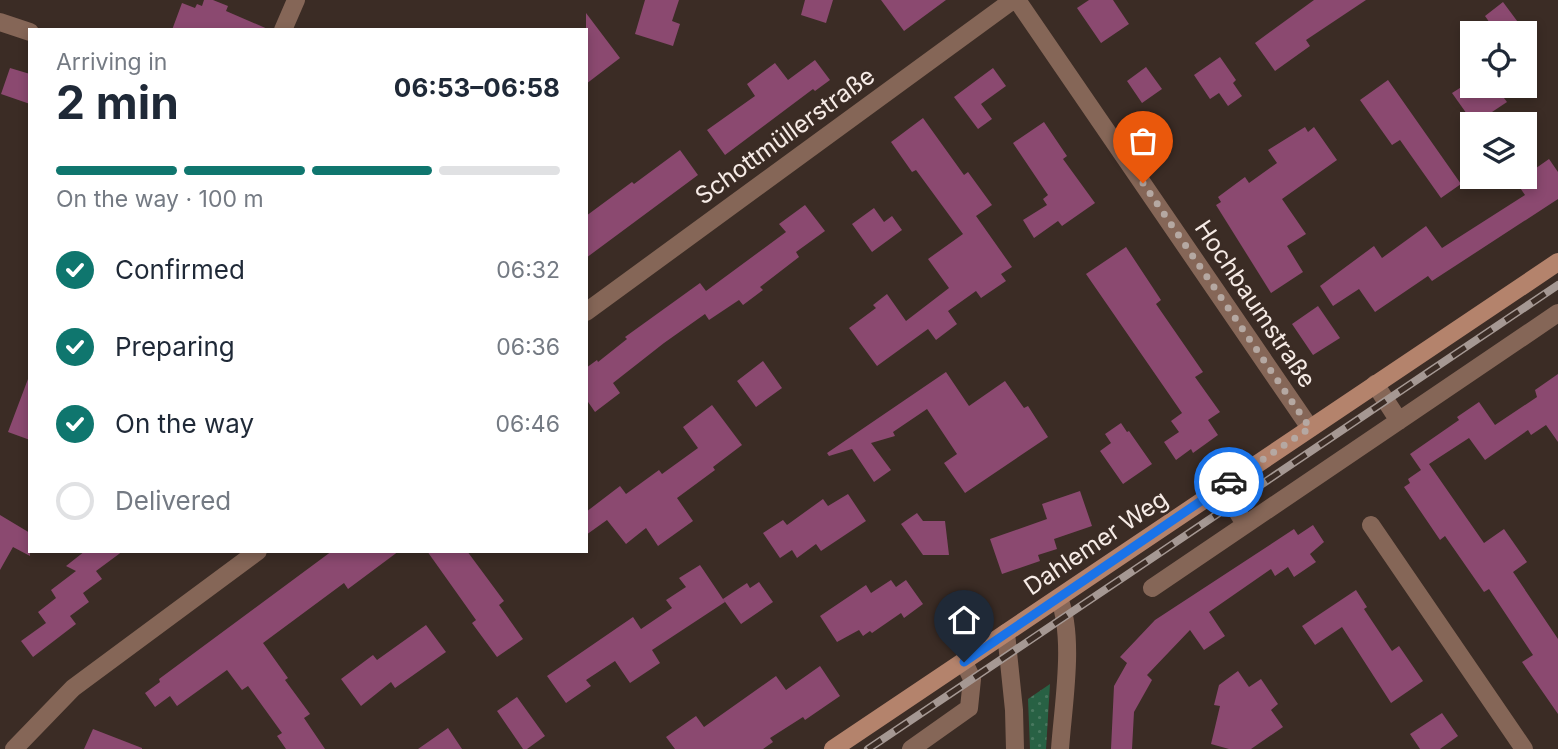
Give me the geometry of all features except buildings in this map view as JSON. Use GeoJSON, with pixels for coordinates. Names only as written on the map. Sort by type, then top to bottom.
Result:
{"type":"FeatureCollection","features":[{"type":"Feature","properties":{"kind":"main road","name":"Dahlemer Weg"},"geometry":{"type":"LineString","coordinates":[[833,749],[1558,262]]}},
{"type":"Feature","properties":{"kind":"street"},"geometry":{"type":"LineString","coordinates":[[285,28],[296,0]]}},
{"type":"Feature","properties":{"kind":"street","name":"Schottmüllerstraße"},"geometry":{"type":"LineString","coordinates":[[588,311],[1015,0]]}},
{"type":"Feature","properties":{"kind":"street","name":"Hochbaumstraße"},"geometry":{"type":"LineString","coordinates":[[1015,0],[1310,428]]}},
{"type":"Feature","properties":{"kind":"street"},"geometry":{"type":"LineString","coordinates":[[0,22],[28,31]]}},
{"type":"Feature","properties":{"kind":"street"},"geometry":{"type":"LineString","coordinates":[[1152,588],[1558,313]]}},
{"type":"Feature","properties":{"kind":"street"},"geometry":{"type":"LineString","coordinates":[[1375,384],[1399,421]]}},
{"type":"Feature","properties":{"kind":"street"},"geometry":{"type":"LineString","coordinates":[[1222,487],[1245,524]]}},
{"type":"Feature","properties":{"kind":"street"},"geometry":{"type":"LineString","coordinates":[[1371,524],[1524,749]]}},
{"type":"Feature","properties":{"kind":"street"},"geometry":{"type":"LineString","coordinates":[[13,749],[73,688],[255,553]]}},
{"type":"Feature","properties":{"kind":"street"},"geometry":{"type":"LineString","coordinates":[[1059,598],[1066,615],[1067,644],[1060,749]]}},
{"type":"Feature","properties":{"kind":"street"},"geometry":{"type":"LineString","coordinates":[[1006,634],[1015,749]]}},
{"type":"Feature","properties":{"kind":"street"},"geometry":{"type":"LineString","coordinates":[[911,749],[969,708],[972,679],[964,662]]}},
{"type":"Feature","properties":{"kind":"green space"},"geometry":{"type":"Polygon","coordinates":[[[1050,684],[1046,749],[1030,749],[1028,699],[1050,684]]]}},
{"type":"Feature","properties":{"kind":"railway"},"geometry":{"type":"LineString","coordinates":[[868,749],[1558,285]]}},
{"type":"Feature","properties":{"kind":"way so far"},"geometry":{"type":"LineString","coordinates":[[1143,183],[1310,428],[1229,482]]}},
{"type":"Feature","properties":{"kind":"route"},"geometry":{"type":"LineString","coordinates":[[964,662],[1229,482]]}}]}
